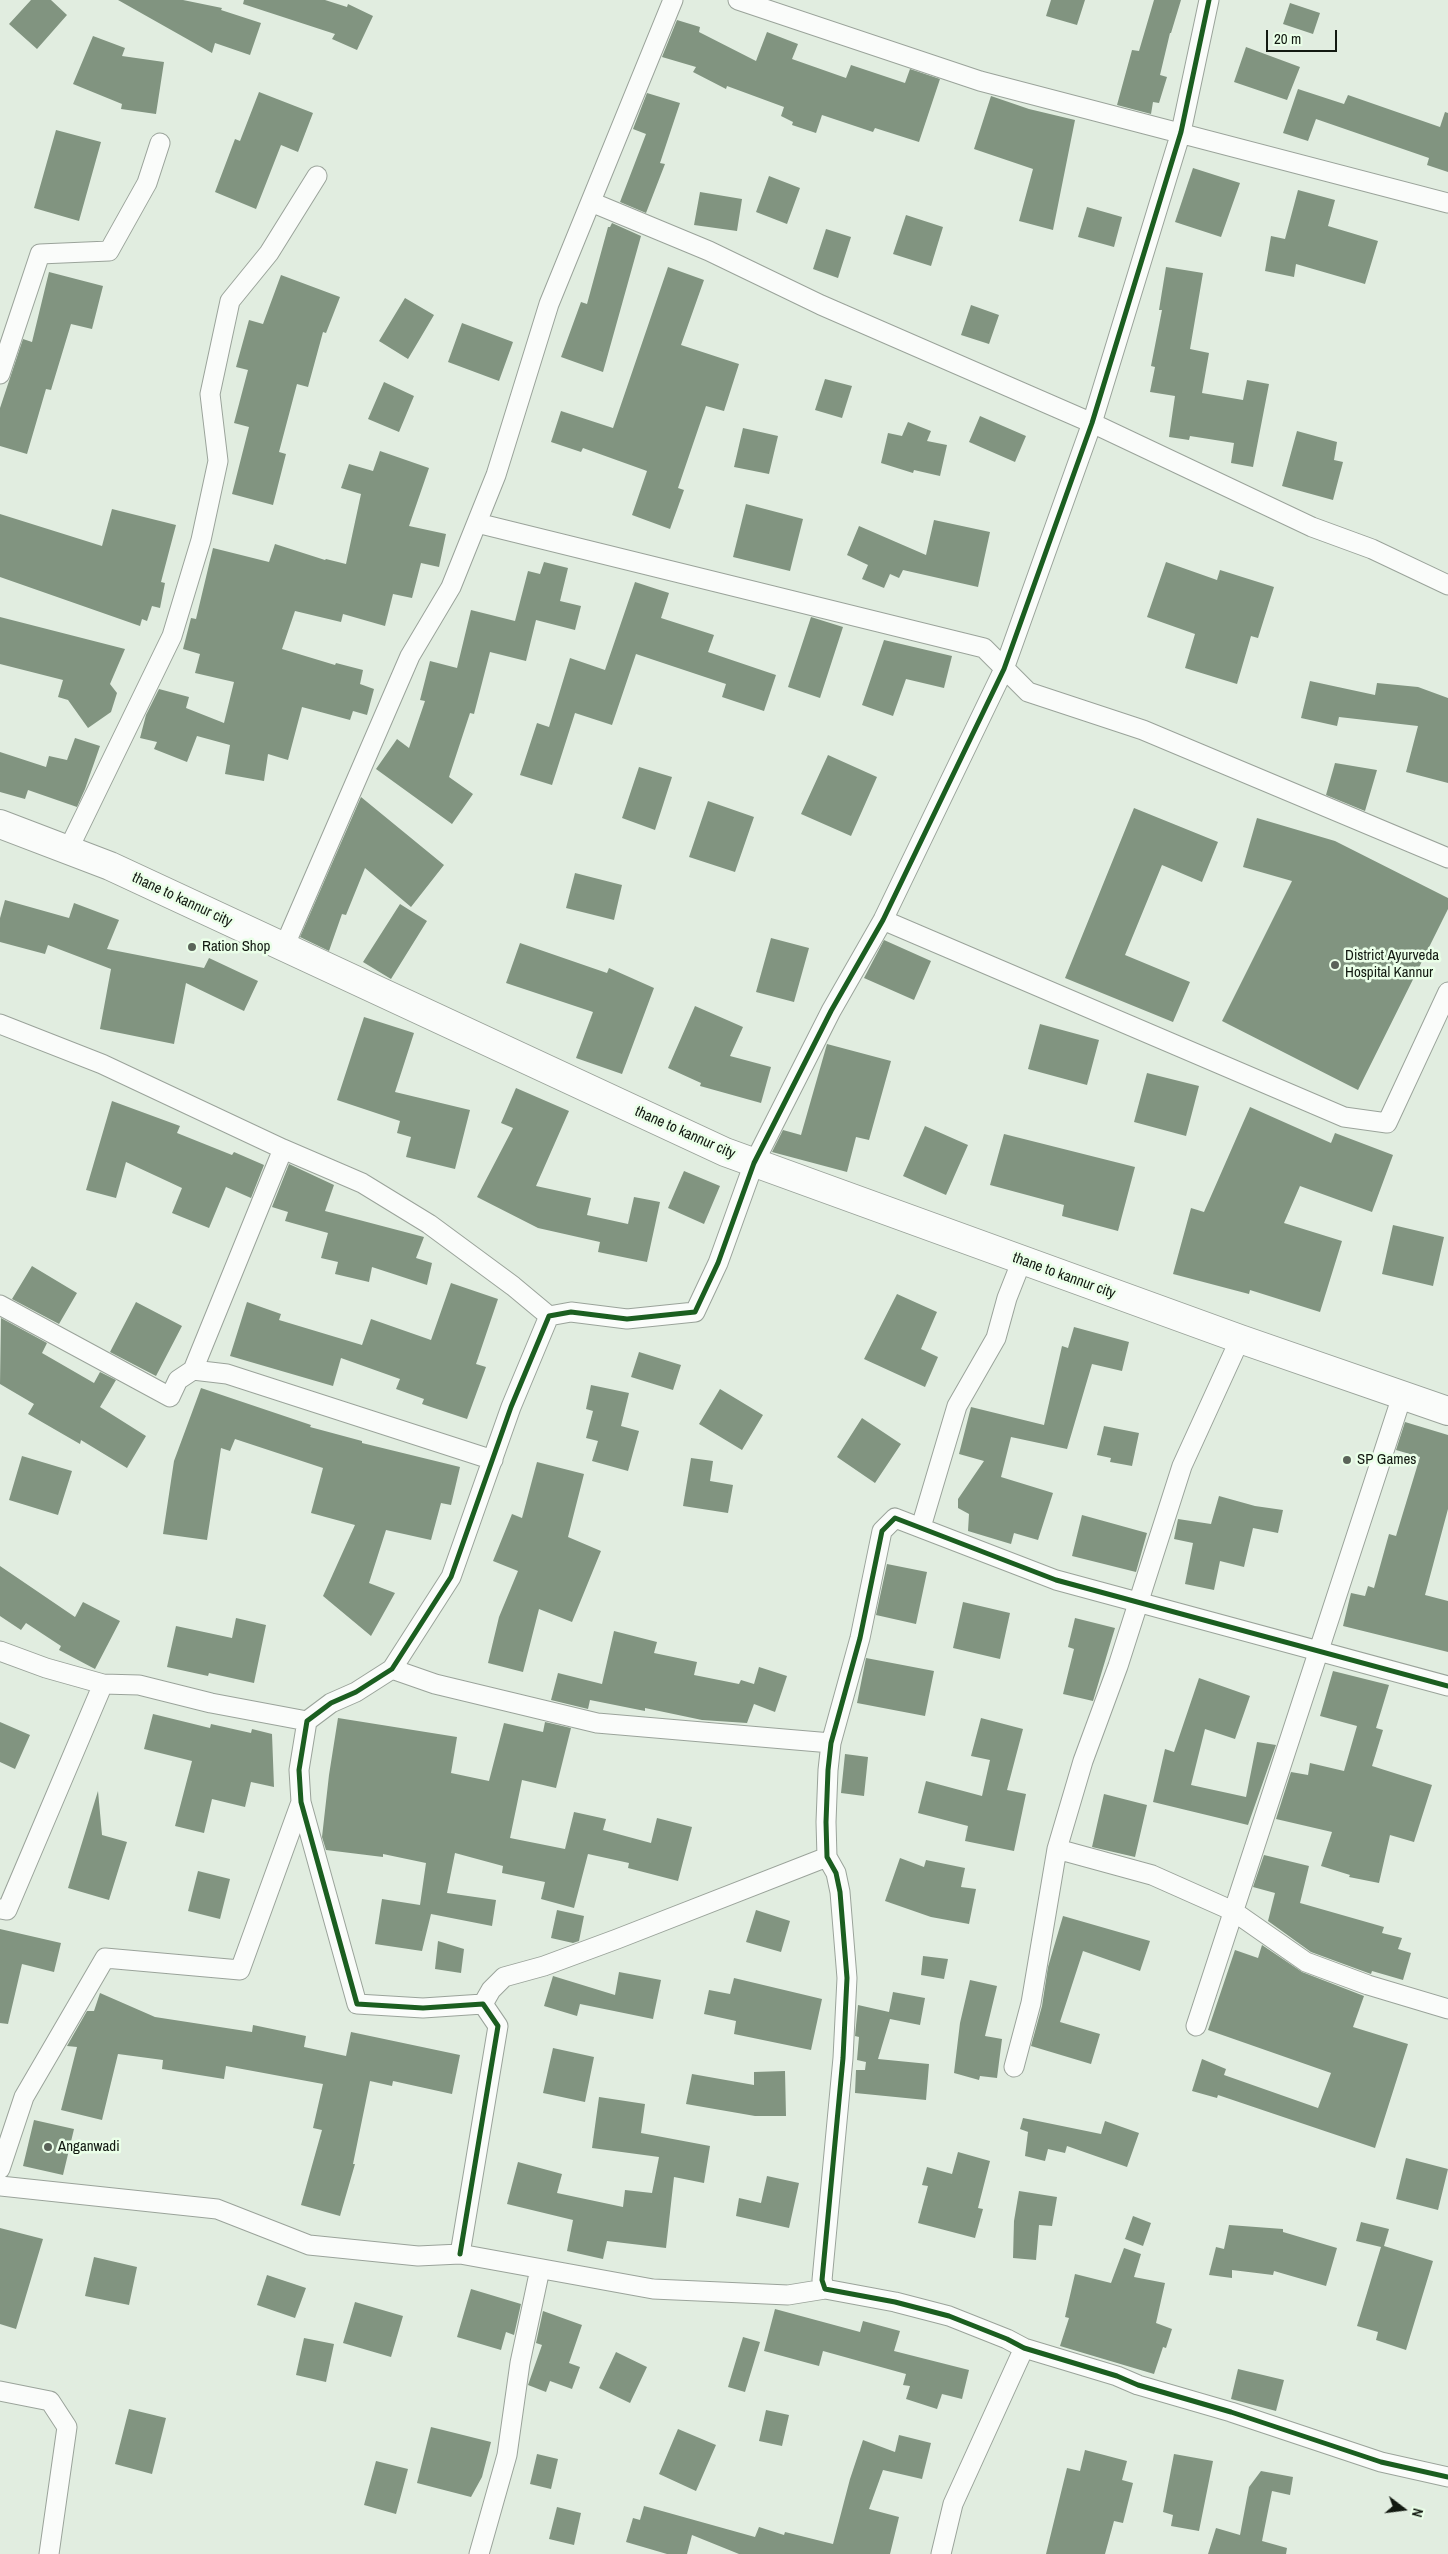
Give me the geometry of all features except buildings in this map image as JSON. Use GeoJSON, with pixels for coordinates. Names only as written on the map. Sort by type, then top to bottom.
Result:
{"type":"FeatureCollection","features":[{"type":"Feature","properties":{"kind":"street"},"geometry":{"type":"LineString","coordinates":[[284,947],[410,656],[451,588],[496,475],[550,304],[673,0]]}},
{"type":"Feature","properties":{"kind":"street"},"geometry":{"type":"LineString","coordinates":[[738,0],[980,81],[1448,202]]}},
{"type":"Feature","properties":{"kind":"street"},"geometry":{"type":"LineString","coordinates":[[549,1316],[571,1312],[627,1319],[695,1312],[718,1263],[754,1163],[831,1010],[883,920],[1004,669],[1092,422],[1181,132],[1209,0]]}},
{"type":"Feature","properties":{"kind":"street"},"geometry":{"type":"LineString","coordinates":[[0,374],[40,254],[110,251],[147,183],[160,143]]}},
{"type":"Feature","properties":{"kind":"street"},"geometry":{"type":"LineString","coordinates":[[68,850],[172,636],[201,540],[218,462],[210,394],[230,301],[270,253],[317,176]]}},
{"type":"Feature","properties":{"kind":"street"},"geometry":{"type":"LineString","coordinates":[[591,202],[709,251],[821,305],[1092,422],[1312,527],[1372,549],[1448,585]]}},
{"type":"Feature","properties":{"kind":"street"},"geometry":{"type":"LineString","coordinates":[[477,523],[984,648],[1028,692],[1143,730],[1448,858]]}},
{"type":"Feature","properties":{"kind":"street","name":"thane to kannur city"},"geometry":{"type":"LineString","coordinates":[[0,824],[110,866],[725,1152],[1240,1339],[1448,1411]]}},
{"type":"Feature","properties":{"kind":"street"},"geometry":{"type":"LineString","coordinates":[[883,920],[1344,1117],[1387,1123],[1448,992]]}},
{"type":"Feature","properties":{"kind":"street"},"geometry":{"type":"LineString","coordinates":[[0,1024],[102,1064],[283,1149],[362,1183],[430,1224],[513,1286],[549,1316]]}},
{"type":"Feature","properties":{"kind":"street"},"geometry":{"type":"LineString","coordinates":[[0,1305],[170,1397],[178,1380],[193,1370],[283,1149]]}},
{"type":"Feature","properties":{"kind":"street"},"geometry":{"type":"LineString","coordinates":[[921,1527],[957,1406],[996,1338],[1006,1298],[1022,1260]]}},
{"type":"Feature","properties":{"kind":"street"},"geometry":{"type":"LineString","coordinates":[[483,2004],[423,2008],[357,2004],[301,1802],[299,1770],[307,1721],[331,1704],[356,1692],[392,1670],[451,1577],[493,1460],[549,1316]]}},
{"type":"Feature","properties":{"kind":"street"},"geometry":{"type":"LineString","coordinates":[[1014,2067],[1031,2003],[1057,1849],[1083,1761],[1118,1666],[1182,1466],[1240,1339]]}},
{"type":"Feature","properties":{"kind":"street"},"geometry":{"type":"LineString","coordinates":[[193,1370],[227,1374],[493,1460]]}},
{"type":"Feature","properties":{"kind":"street"},"geometry":{"type":"LineString","coordinates":[[1196,2026],[1402,1396]]}},
{"type":"Feature","properties":{"kind":"street"},"geometry":{"type":"LineString","coordinates":[[825,2289],[822,2280],[843,2058],[847,1978],[840,1892],[836,1873],[827,1857],[826,1822],[831,1743],[860,1638],[882,1531],[895,1518],[1056,1580],[1448,1686]]}},
{"type":"Feature","properties":{"kind":"street"},"geometry":{"type":"LineString","coordinates":[[0,1650],[46,1668],[103,1684],[139,1685],[211,1703],[307,1721]]}},
{"type":"Feature","properties":{"kind":"street"},"geometry":{"type":"LineString","coordinates":[[392,1670],[435,1684],[597,1723],[831,1743]]}},
{"type":"Feature","properties":{"kind":"street"},"geometry":{"type":"LineString","coordinates":[[0,1909],[7,1910],[103,1684]]}},
{"type":"Feature","properties":{"kind":"street"},"geometry":{"type":"LineString","coordinates":[[0,2169],[24,2097],[105,1958],[240,1970],[301,1802]]}},
{"type":"Feature","properties":{"kind":"street"},"geometry":{"type":"LineString","coordinates":[[1057,1849],[1152,1875],[1233,1911],[1306,1962],[1368,1985],[1448,2009]]}},
{"type":"Feature","properties":{"kind":"street"},"geometry":{"type":"LineString","coordinates":[[483,2004],[490,1990],[504,1977],[544,1966],[590,1949],[827,1857]]}},
{"type":"Feature","properties":{"kind":"street"},"geometry":{"type":"LineString","coordinates":[[460,2254],[498,2026],[483,2004]]}},
{"type":"Feature","properties":{"kind":"street"},"geometry":{"type":"LineString","coordinates":[[0,2186],[216,2209],[309,2245],[418,2256],[460,2254],[653,2290],[788,2295],[825,2289],[896,2302],[949,2316],[1007,2339],[1024,2348],[1117,2376],[1138,2385],[1212,2406],[1381,2462],[1448,2477]]}},
{"type":"Feature","properties":{"kind":"street"},"geometry":{"type":"LineString","coordinates":[[479,2554],[507,2455],[520,2363],[540,2269]]}},
{"type":"Feature","properties":{"kind":"street"},"geometry":{"type":"LineString","coordinates":[[940,2554],[953,2504],[1024,2348]]}},
{"type":"Feature","properties":{"kind":"street"},"geometry":{"type":"LineString","coordinates":[[0,2391],[50,2401],[67,2427],[49,2554]]}},
{"type":"Feature","properties":{"kind":"cycle path"},"geometry":{"type":"LineString","coordinates":[[460,2254],[498,2026],[483,2004],[423,2008],[357,2004],[301,1802],[299,1770],[307,1721],[331,1703],[356,1692],[392,1669],[451,1577],[511,1407],[549,1316],[571,1312],[627,1319],[695,1312],[718,1263],[754,1163],[831,1011],[883,920],[1004,669],[1092,423],[1181,132],[1209,0]]}},
{"type":"Feature","properties":{"kind":"cycle path"},"geometry":{"type":"LineString","coordinates":[[1448,1686],[1056,1580],[895,1518],[882,1531],[860,1638],[831,1743],[828,1770],[827,1857],[836,1873],[840,1892],[847,1978],[843,2058],[822,2280],[825,2289],[895,2302],[949,2316],[1007,2339],[1024,2348],[1117,2376],[1138,2385],[1231,2412],[1381,2462],[1448,2477]]}},
{"type":"Feature","properties":{"kind":"place","name":"Ration Shop"},"geometry":{"type":"Point","coordinates":[192,947]}},
{"type":"Feature","properties":{"kind":"place","name":"District Ayurveda Hospital Kannur"},"geometry":{"type":"Point","coordinates":[1335,965]}},
{"type":"Feature","properties":{"kind":"place","name":"SP Games"},"geometry":{"type":"Point","coordinates":[1347,1460]}},
{"type":"Feature","properties":{"kind":"place","name":"Anganwadi"},"geometry":{"type":"Point","coordinates":[48,2147]}}]}
